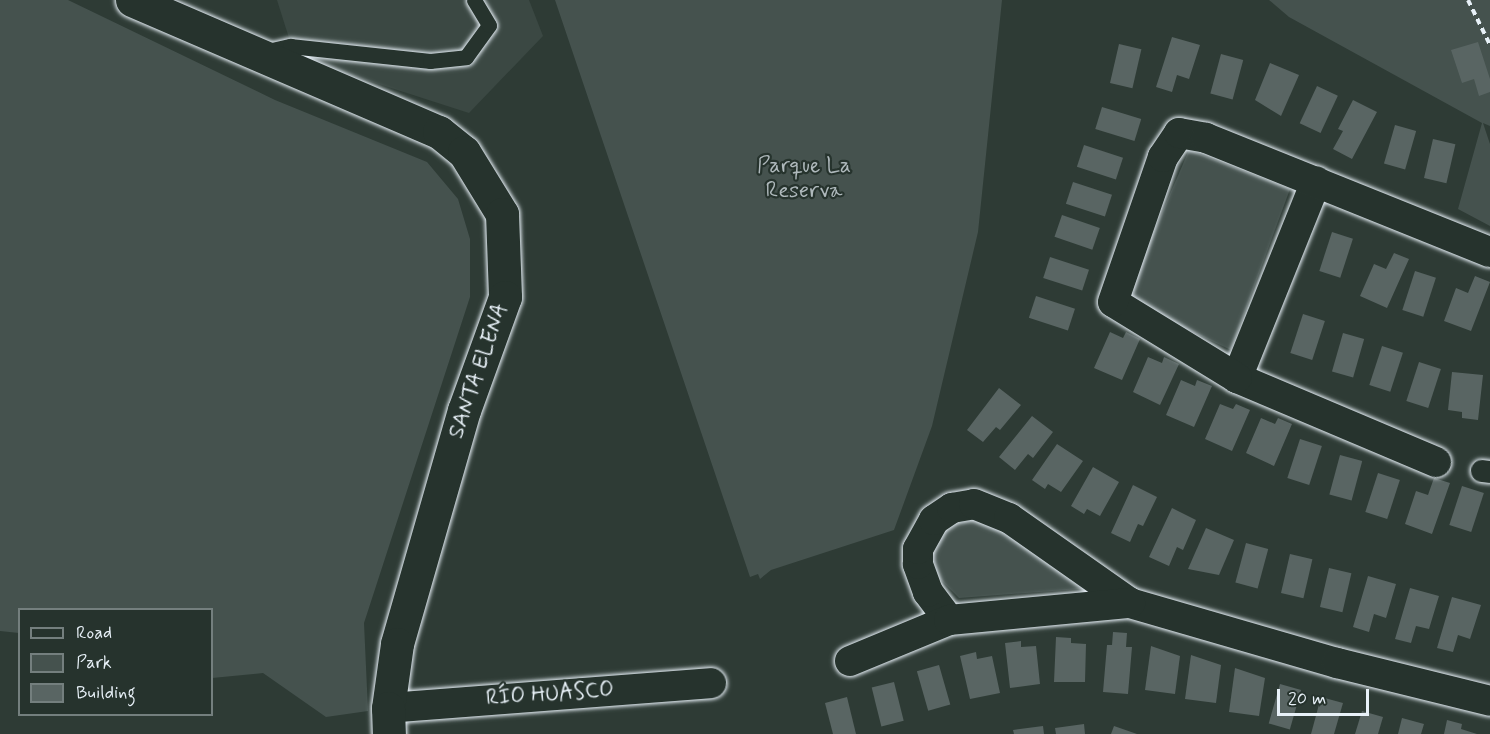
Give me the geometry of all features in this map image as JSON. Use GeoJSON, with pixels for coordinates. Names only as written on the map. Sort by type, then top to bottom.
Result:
{"type":"FeatureCollection","features":[{"type":"Feature","properties":{"kind":"street","name":"SANTA ELENA"},"geometry":{"type":"LineString","coordinates":[[132,0],[439,132],[464,152],[502,214],[505,297],[464,410],[397,644],[388,721]]}},
{"type":"Feature","properties":{"kind":"street"},"geometry":{"type":"LineString","coordinates":[[1436,462],[1237,378],[1113,302],[1163,157],[1179,133],[1206,138],[1490,252]]}},
{"type":"Feature","properties":{"kind":"street"},"geometry":{"type":"LineString","coordinates":[[1237,378],[1316,181]]}},
{"type":"Feature","properties":{"kind":"street"},"geometry":{"type":"LineString","coordinates":[[949,620],[928,592],[918,564],[918,549],[934,520],[952,508],[974,504],[1009,518],[1130,603],[1371,672],[1490,701]]}},
{"type":"Feature","properties":{"kind":"street"},"geometry":{"type":"LineString","coordinates":[[850,661],[949,620],[1130,603]]}},
{"type":"Feature","properties":{"kind":"street","name":"RÍO HUASCO"},"geometry":{"type":"LineString","coordinates":[[388,721],[711,683]]}},
{"type":"Feature","properties":{"kind":"lane"},"geometry":{"type":"LineString","coordinates":[[255,54],[290,46],[430,61],[466,57],[489,25],[474,0]]}},
{"type":"Feature","properties":{"kind":"path"},"geometry":{"type":"LineString","coordinates":[[1468,1],[1490,45]]}},
{"type":"Feature","properties":{"kind":"shaded area"},"geometry":{"type":"Polygon","coordinates":[[[277,0],[529,0],[543,36],[469,113],[295,57],[277,0]]]}},
{"type":"Feature","properties":{"kind":"green space"},"geometry":{"type":"Polygon","coordinates":[[[0,0],[68,0],[275,100],[427,162],[458,199],[470,239],[470,297],[364,623],[368,711],[326,717],[263,673],[213,678],[213,608],[18,608],[18,633],[0,631],[0,0]]]}},
{"type":"Feature","properties":{"kind":"green space","name":"Parque La Reserva"},"geometry":{"type":"Polygon","coordinates":[[[555,0],[1002,0],[978,232],[932,426],[894,530],[771,570],[760,579],[758,574],[750,577],[555,0]]]}},
{"type":"Feature","properties":{"kind":"green space"},"geometry":{"type":"Polygon","coordinates":[[[1269,0],[1490,0],[1490,126],[1483,123],[1490,144],[1490,226],[1458,209],[1482,123],[1289,17],[1269,0]]]}},
{"type":"Feature","properties":{"kind":"green space"},"geometry":{"type":"Polygon","coordinates":[[[1189,150],[1290,189],[1231,350],[1135,305],[1133,280],[1189,150]]]}},
{"type":"Feature","properties":{"kind":"green space"},"geometry":{"type":"Polygon","coordinates":[[[984,518],[1093,588],[959,598],[937,576],[933,551],[949,525],[984,518]]]}},
{"type":"Feature","properties":{"kind":"building"},"geometry":{"type":"Polygon","coordinates":[[[1172,37],[1200,45],[1189,79],[1177,75],[1172,92],[1156,87],[1172,37]]]}},
{"type":"Feature","properties":{"kind":"building"},"geometry":{"type":"Polygon","coordinates":[[[1478,42],[1490,79],[1490,92],[1479,96],[1474,79],[1462,83],[1451,50],[1478,42]]]}},
{"type":"Feature","properties":{"kind":"building"},"geometry":{"type":"Polygon","coordinates":[[[1119,44],[1141,49],[1132,88],[1110,83],[1119,44]]]}},
{"type":"Feature","properties":{"kind":"building"},"geometry":{"type":"Polygon","coordinates":[[[1221,54],[1243,60],[1233,100],[1210,94],[1221,54]]]}},
{"type":"Feature","properties":{"kind":"building"},"geometry":{"type":"Polygon","coordinates":[[[1270,63],[1299,75],[1281,116],[1255,100],[1270,63]]]}},
{"type":"Feature","properties":{"kind":"building"},"geometry":{"type":"Polygon","coordinates":[[[1317,86],[1338,96],[1321,133],[1300,123],[1317,86]]]}},
{"type":"Feature","properties":{"kind":"building"},"geometry":{"type":"Polygon","coordinates":[[[1353,100],[1377,112],[1352,159],[1333,149],[1343,131],[1338,129],[1353,100]]]}},
{"type":"Feature","properties":{"kind":"building"},"geometry":{"type":"Polygon","coordinates":[[[1102,107],[1141,119],[1134,141],[1095,129],[1102,107]]]}},
{"type":"Feature","properties":{"kind":"building"},"geometry":{"type":"Polygon","coordinates":[[[1395,125],[1416,131],[1405,170],[1384,163],[1395,125]]]}},
{"type":"Feature","properties":{"kind":"building"},"geometry":{"type":"Polygon","coordinates":[[[1433,139],[1455,144],[1446,183],[1424,178],[1433,139]]]}},
{"type":"Feature","properties":{"kind":"building"},"geometry":{"type":"Polygon","coordinates":[[[1084,145],[1123,158],[1116,180],[1077,167],[1084,145]]]}},
{"type":"Feature","properties":{"kind":"building"},"geometry":{"type":"Polygon","coordinates":[[[1073,182],[1112,195],[1105,217],[1066,204],[1073,182]]]}},
{"type":"Feature","properties":{"kind":"building"},"geometry":{"type":"Polygon","coordinates":[[[1062,215],[1100,228],[1092,250],[1055,237],[1062,215]]]}},
{"type":"Feature","properties":{"kind":"building"},"geometry":{"type":"Polygon","coordinates":[[[1332,232],[1353,239],[1340,278],[1319,271],[1332,232]]]}},
{"type":"Feature","properties":{"kind":"building"},"geometry":{"type":"Polygon","coordinates":[[[1394,253],[1409,259],[1387,308],[1360,296],[1374,264],[1386,269],[1394,253]]]}},
{"type":"Feature","properties":{"kind":"building"},"geometry":{"type":"Polygon","coordinates":[[[1050,257],[1089,270],[1082,291],[1043,278],[1050,257]]]}},
{"type":"Feature","properties":{"kind":"building"},"geometry":{"type":"Polygon","coordinates":[[[1415,271],[1436,278],[1423,317],[1402,310],[1415,271]]]}},
{"type":"Feature","properties":{"kind":"building"},"geometry":{"type":"Polygon","coordinates":[[[1475,276],[1490,282],[1471,331],[1444,321],[1456,288],[1468,293],[1475,276]]]}},
{"type":"Feature","properties":{"kind":"building"},"geometry":{"type":"Polygon","coordinates":[[[1036,296],[1075,309],[1068,331],[1029,318],[1036,296]]]}},
{"type":"Feature","properties":{"kind":"building"},"geometry":{"type":"Polygon","coordinates":[[[1303,314],[1325,321],[1312,360],[1290,353],[1303,314]]]}},
{"type":"Feature","properties":{"kind":"building"},"geometry":{"type":"Polygon","coordinates":[[[1110,332],[1123,338],[1126,332],[1140,339],[1122,380],[1094,368],[1110,332]]]}},
{"type":"Feature","properties":{"kind":"building"},"geometry":{"type":"Polygon","coordinates":[[[1343,333],[1364,339],[1353,378],[1332,371],[1343,333]]]}},
{"type":"Feature","properties":{"kind":"building"},"geometry":{"type":"Polygon","coordinates":[[[1382,346],[1403,353],[1390,392],[1369,385],[1382,346]]]}},
{"type":"Feature","properties":{"kind":"building"},"geometry":{"type":"Polygon","coordinates":[[[1148,357],[1162,363],[1164,357],[1179,364],[1160,405],[1133,392],[1148,357]]]}},
{"type":"Feature","properties":{"kind":"building"},"geometry":{"type":"Polygon","coordinates":[[[1419,362],[1441,369],[1428,408],[1406,401],[1419,362]]]}},
{"type":"Feature","properties":{"kind":"building"},"geometry":{"type":"Polygon","coordinates":[[[1452,372],[1483,375],[1478,420],[1462,418],[1462,412],[1448,410],[1452,372]]]}},
{"type":"Feature","properties":{"kind":"building"},"geometry":{"type":"Polygon","coordinates":[[[1181,380],[1195,386],[1197,380],[1212,386],[1194,427],[1166,415],[1181,380]]]}},
{"type":"Feature","properties":{"kind":"building"},"geometry":{"type":"Polygon","coordinates":[[[999,388],[1021,405],[1000,430],[996,427],[983,442],[967,430],[999,388]]]}},
{"type":"Feature","properties":{"kind":"building"},"geometry":{"type":"Polygon","coordinates":[[[1220,404],[1233,409],[1236,404],[1250,410],[1232,451],[1205,439],[1220,404]]]}},
{"type":"Feature","properties":{"kind":"building"},"geometry":{"type":"Polygon","coordinates":[[[1032,416],[1053,432],[1033,458],[1028,454],[1015,470],[999,457],[1032,416]]]}},
{"type":"Feature","properties":{"kind":"building"},"geometry":{"type":"Polygon","coordinates":[[[1261,418],[1275,424],[1278,418],[1292,424],[1274,466],[1246,453],[1261,418]]]}},
{"type":"Feature","properties":{"kind":"building"},"geometry":{"type":"Polygon","coordinates":[[[1300,439],[1322,446],[1309,485],[1287,478],[1300,439]]]}},
{"type":"Feature","properties":{"kind":"building"},"geometry":{"type":"Polygon","coordinates":[[[1057,444],[1083,461],[1061,492],[1048,484],[1045,489],[1032,480],[1057,444]]]}},
{"type":"Feature","properties":{"kind":"building"},"geometry":{"type":"Polygon","coordinates":[[[1340,455],[1362,461],[1352,501],[1329,495],[1340,455]]]}},
{"type":"Feature","properties":{"kind":"building"},"geometry":{"type":"Polygon","coordinates":[[[1093,467],[1119,482],[1100,516],[1087,509],[1084,514],[1071,506],[1093,467]]]}},
{"type":"Feature","properties":{"kind":"building"},"geometry":{"type":"Polygon","coordinates":[[[1378,473],[1400,480],[1387,519],[1365,512],[1378,473]]]}},
{"type":"Feature","properties":{"kind":"building"},"geometry":{"type":"Polygon","coordinates":[[[1434,478],[1450,483],[1432,534],[1405,524],[1416,491],[1428,495],[1434,478]]]}},
{"type":"Feature","properties":{"kind":"building"},"geometry":{"type":"Polygon","coordinates":[[[1133,485],[1157,497],[1143,526],[1138,524],[1130,542],[1111,533],[1133,485]]]}},
{"type":"Feature","properties":{"kind":"building"},"geometry":{"type":"Polygon","coordinates":[[[1462,486],[1484,493],[1471,532],[1449,525],[1462,486]]]}},
{"type":"Feature","properties":{"kind":"building"},"geometry":{"type":"Polygon","coordinates":[[[1172,508],[1196,520],[1183,550],[1177,547],[1169,566],[1149,557],[1172,508]]]}},
{"type":"Feature","properties":{"kind":"building"},"geometry":{"type":"Polygon","coordinates":[[[1206,528],[1234,540],[1219,575],[1188,569],[1206,528]]]}},
{"type":"Feature","properties":{"kind":"building"},"geometry":{"type":"Polygon","coordinates":[[[1246,543],[1268,549],[1258,589],[1235,583],[1246,543]]]}},
{"type":"Feature","properties":{"kind":"building"},"geometry":{"type":"Polygon","coordinates":[[[1290,554],[1312,559],[1303,598],[1281,593],[1290,554]]]}},
{"type":"Feature","properties":{"kind":"building"},"geometry":{"type":"Polygon","coordinates":[[[1329,568],[1351,573],[1342,612],[1320,607],[1329,568]]]}},
{"type":"Feature","properties":{"kind":"building"},"geometry":{"type":"Polygon","coordinates":[[[1368,576],[1396,584],[1386,618],[1374,614],[1369,632],[1353,627],[1368,576]]]}},
{"type":"Feature","properties":{"kind":"building"},"geometry":{"type":"Polygon","coordinates":[[[1410,588],[1439,596],[1429,629],[1416,626],[1411,643],[1395,639],[1410,588]]]}},
{"type":"Feature","properties":{"kind":"building"},"geometry":{"type":"Polygon","coordinates":[[[1452,597],[1481,605],[1470,639],[1458,635],[1453,652],[1437,648],[1452,597]]]}},
{"type":"Feature","properties":{"kind":"building"},"geometry":{"type":"Polygon","coordinates":[[[1113,632],[1127,633],[1126,647],[1132,647],[1128,694],[1103,692],[1107,645],[1112,645],[1113,632]]]}},
{"type":"Feature","properties":{"kind":"building"},"geometry":{"type":"Polygon","coordinates":[[[1056,637],[1071,638],[1071,643],[1086,644],[1085,682],[1054,682],[1056,637]]]}},
{"type":"Feature","properties":{"kind":"building"},"geometry":{"type":"Polygon","coordinates":[[[1021,641],[1021,647],[1036,646],[1040,684],[1010,688],[1005,643],[1021,641]]]}},
{"type":"Feature","properties":{"kind":"building"},"geometry":{"type":"Polygon","coordinates":[[[1151,646],[1180,656],[1175,694],[1145,690],[1151,646]]]}},
{"type":"Feature","properties":{"kind":"building"},"geometry":{"type":"Polygon","coordinates":[[[976,652],[977,659],[992,656],[1000,693],[970,699],[960,656],[976,652]]]}},
{"type":"Feature","properties":{"kind":"building"},"geometry":{"type":"Polygon","coordinates":[[[1191,655],[1221,665],[1216,703],[1185,699],[1191,655]]]}},
{"type":"Feature","properties":{"kind":"building"},"geometry":{"type":"Polygon","coordinates":[[[939,665],[950,704],[928,711],[917,671],[939,665]]]}},
{"type":"Feature","properties":{"kind":"building"},"geometry":{"type":"Polygon","coordinates":[[[1235,668],[1265,678],[1259,716],[1229,712],[1235,668]]]}},
{"type":"Feature","properties":{"kind":"building"},"geometry":{"type":"Polygon","coordinates":[[[894,682],[904,721],[881,726],[872,688],[894,682]]]}},
{"type":"Feature","properties":{"kind":"building"},"geometry":{"type":"Polygon","coordinates":[[[1280,684],[1301,690],[1290,729],[1269,723],[1280,684]]]}},
{"type":"Feature","properties":{"kind":"building"},"geometry":{"type":"Polygon","coordinates":[[[847,697],[856,734],[833,734],[825,703],[847,697]]]}},
{"type":"Feature","properties":{"kind":"building"},"geometry":{"type":"Polygon","coordinates":[[[1321,697],[1343,703],[1334,734],[1311,734],[1321,697]]]}},
{"type":"Feature","properties":{"kind":"building"},"geometry":{"type":"Polygon","coordinates":[[[1362,711],[1383,717],[1378,734],[1355,734],[1362,711]]]}},
{"type":"Feature","properties":{"kind":"building"},"geometry":{"type":"Polygon","coordinates":[[[1402,718],[1424,724],[1421,734],[1398,734],[1402,718]]]}},
{"type":"Feature","properties":{"kind":"building"},"geometry":{"type":"Polygon","coordinates":[[[1447,720],[1462,724],[1461,729],[1477,734],[1444,734],[1447,720]]]}},
{"type":"Feature","properties":{"kind":"building"},"geometry":{"type":"Polygon","coordinates":[[[1084,724],[1085,734],[1056,734],[1055,728],[1084,724]]]}},
{"type":"Feature","properties":{"kind":"building"},"geometry":{"type":"Polygon","coordinates":[[[1043,726],[1044,734],[1014,734],[1013,730],[1043,726]]]}},
{"type":"Feature","properties":{"kind":"building"},"geometry":{"type":"Polygon","coordinates":[[[1114,726],[1137,734],[1111,734],[1114,726]]]}}]}
